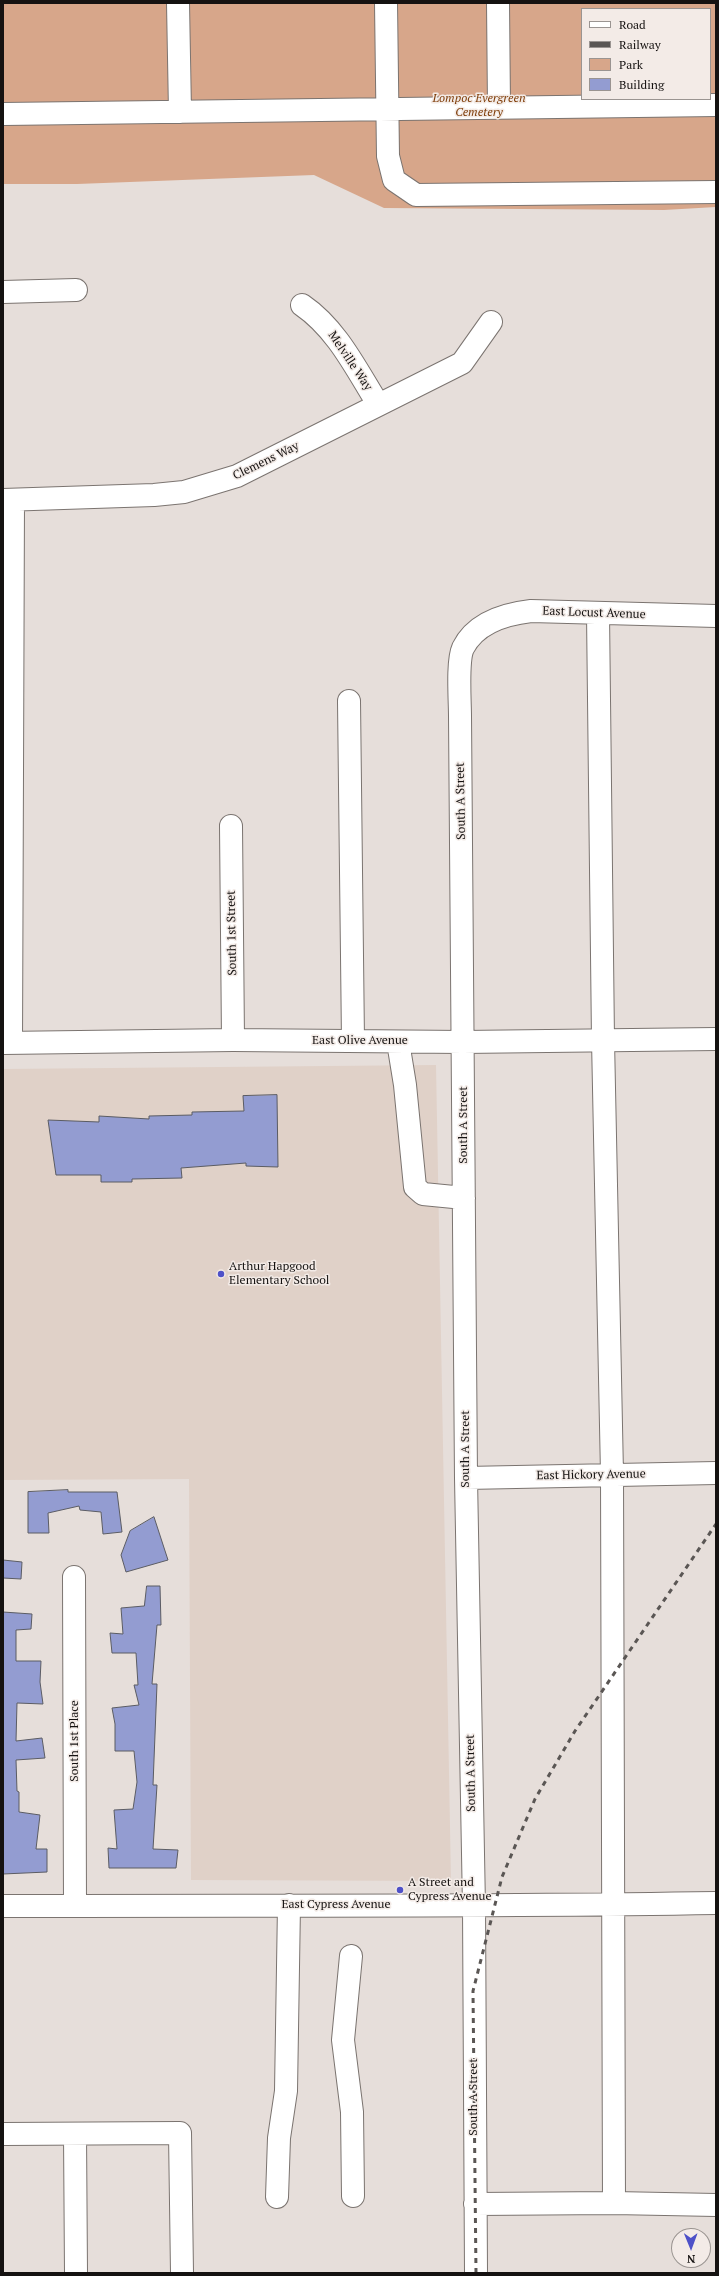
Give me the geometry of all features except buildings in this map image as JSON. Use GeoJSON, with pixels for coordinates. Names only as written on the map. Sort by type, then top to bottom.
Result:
{"type":"FeatureCollection","features":[{"type":"Feature","properties":{"kind":"street"},"geometry":{"type":"LineString","coordinates":[[178,3],[180,112]]}},
{"type":"Feature","properties":{"kind":"street"},"geometry":{"type":"LineString","coordinates":[[386,3],[388,156],[394,180],[416,195],[716,192]]}},
{"type":"Feature","properties":{"kind":"street"},"geometry":{"type":"LineString","coordinates":[[498,3],[499,106]]}},
{"type":"Feature","properties":{"kind":"street"},"geometry":{"type":"LineString","coordinates":[[3,114],[387,110],[499,106],[716,105]]}},
{"type":"Feature","properties":{"kind":"street"},"geometry":{"type":"LineString","coordinates":[[3,292],[76,290]]}},
{"type":"Feature","properties":{"kind":"street","name":"Melville Way"},"geometry":{"type":"LineString","coordinates":[[302,305],[314,313],[338,339],[378,404]]}},
{"type":"Feature","properties":{"kind":"street","name":"Clemens Way"},"geometry":{"type":"LineString","coordinates":[[8,500],[154,495],[184,492],[238,476],[378,404],[462,363],[491,322]]}},
{"type":"Feature","properties":{"kind":"street"},"geometry":{"type":"LineString","coordinates":[[7,1043],[8,500]]}},
{"type":"Feature","properties":{"kind":"street","name":"East Locust Avenue"},"geometry":{"type":"LineString","coordinates":[[477,631],[497,618],[513,613],[531,611],[716,616]]}},
{"type":"Feature","properties":{"kind":"street"},"geometry":{"type":"LineString","coordinates":[[598,614],[603,1040],[612,1474],[611,1677],[614,1905],[614,2203]]}},
{"type":"Feature","properties":{"kind":"street","name":"South A Street"},"geometry":{"type":"LineString","coordinates":[[476,2273],[474,1907],[466,1478],[460,672],[462,649],[477,631]]}},
{"type":"Feature","properties":{"kind":"street"},"geometry":{"type":"LineString","coordinates":[[349,701],[353,1041]]}},
{"type":"Feature","properties":{"kind":"street","name":"South 1st Street"},"geometry":{"type":"LineString","coordinates":[[231,826],[233,1040]]}},
{"type":"Feature","properties":{"kind":"street","name":"East Olive Avenue"},"geometry":{"type":"LineString","coordinates":[[7,1043],[233,1040],[463,1042],[716,1039]]}},
{"type":"Feature","properties":{"kind":"street"},"geometry":{"type":"LineString","coordinates":[[398,1042],[405,1085],[414,1187],[423,1194],[464,1198]]}},
{"type":"Feature","properties":{"kind":"street","name":"East Hickory Avenue"},"geometry":{"type":"LineString","coordinates":[[466,1478],[716,1473]]}},
{"type":"Feature","properties":{"kind":"street","name":"South 1st Place"},"geometry":{"type":"LineString","coordinates":[[74,1577],[76,1906]]}},
{"type":"Feature","properties":{"kind":"street","name":"East Cypress Avenue"},"geometry":{"type":"LineString","coordinates":[[3,1906],[289,1905],[474,1907],[716,1903]]}},
{"type":"Feature","properties":{"kind":"street"},"geometry":{"type":"LineString","coordinates":[[277,2197],[278,2138],[286,2092],[289,1905]]}},
{"type":"Feature","properties":{"kind":"street"},"geometry":{"type":"LineString","coordinates":[[351,1956],[343,2040],[352,2112],[353,2196]]}},
{"type":"Feature","properties":{"kind":"street"},"geometry":{"type":"LineString","coordinates":[[3,2134],[180,2133],[182,2273]]}},
{"type":"Feature","properties":{"kind":"street"},"geometry":{"type":"LineString","coordinates":[[75,2134],[76,2273]]}},
{"type":"Feature","properties":{"kind":"street"},"geometry":{"type":"LineString","coordinates":[[475,2204],[614,2203],[716,2205]]}},
{"type":"Feature","properties":{"kind":"shaded area","name":"Arthur Hapgood Elementary School"},"geometry":{"type":"Polygon","coordinates":[[[436,1065],[451,1881],[191,1880],[189,1479],[3,1480],[3,1069],[436,1065]]]}},
{"type":"Feature","properties":{"kind":"green space","name":"Lompoc Evergreen Cemetery"},"geometry":{"type":"Polygon","coordinates":[[[3,3],[716,3],[716,207],[664,210],[384,208],[314,175],[77,184],[3,184],[3,3]]]}},
{"type":"Feature","properties":{"kind":"railway"},"geometry":{"type":"LineString","coordinates":[[476,2273],[473,1991],[502,1877],[535,1799],[575,1731],[716,1524]]}},
{"type":"Feature","properties":{"kind":"place","name":"Arthur Hapgood Elementary School"},"geometry":{"type":"Point","coordinates":[221,1274]}},
{"type":"Feature","properties":{"kind":"place","name":"A Street and Cypress Avenue"},"geometry":{"type":"Point","coordinates":[400,1890]}}]}
